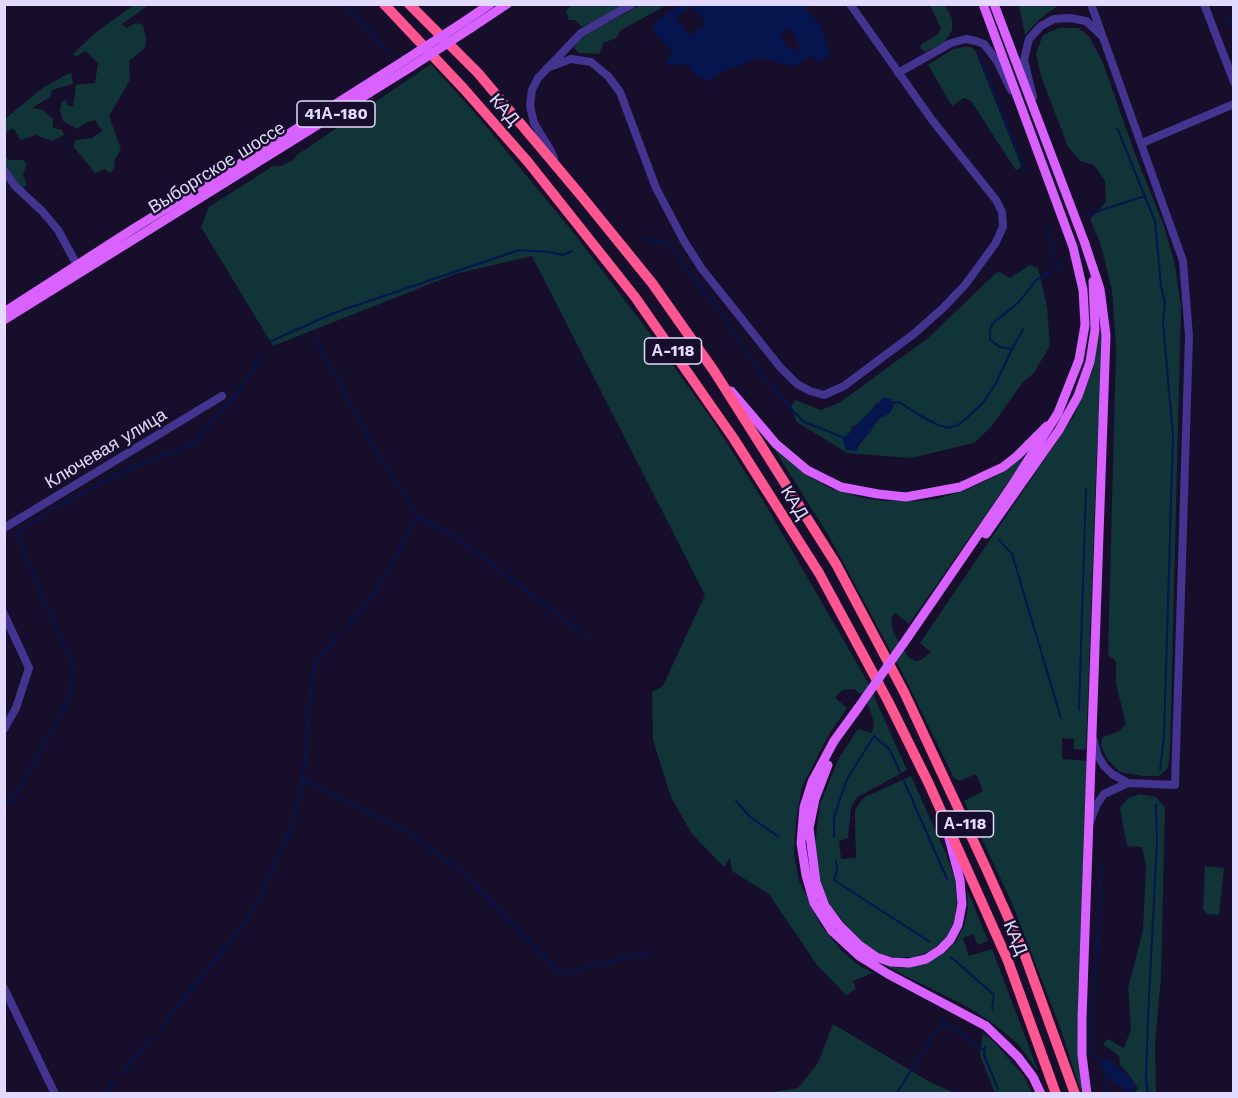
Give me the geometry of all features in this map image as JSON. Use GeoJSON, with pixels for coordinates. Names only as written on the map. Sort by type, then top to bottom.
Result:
{"type":"FeatureCollection","features":[{"type":"Feature","properties":{"kind":"highway","name":"КАД"},"geometry":{"type":"LineString","coordinates":[[384,4],[464,89],[528,162],[635,297],[734,439],[819,573],[888,701],[944,818],[1008,961],[1056,1094]]}},
{"type":"Feature","properties":{"kind":"highway","name":"КАД"},"geometry":{"type":"LineString","coordinates":[[409,4],[477,73],[652,284],[714,371],[836,564],[904,692],[1024,953],[1075,1094]]}},
{"type":"Feature","properties":{"kind":"main road","name":"Выборгское шоссе"},"geometry":{"type":"LineString","coordinates":[[4,320],[468,24],[507,4]]}},
{"type":"Feature","properties":{"kind":"main road"},"geometry":{"type":"LineString","coordinates":[[994,4],[1036,110],[1100,289],[1106,335],[1082,1018],[1082,1055],[1086,1094]]}},
{"type":"Feature","properties":{"kind":"main road","name":"Выборгское шоссе"},"geometry":{"type":"LineString","coordinates":[[468,24],[488,5]]}},
{"type":"Feature","properties":{"kind":"main road"},"geometry":{"type":"LineString","coordinates":[[909,639],[1014,484],[1058,413],[1080,360],[1084,325],[1083,290],[1072,248],[983,6]]}},
{"type":"Feature","properties":{"kind":"main road","name":"Выборгское шоссе"},"geometry":{"type":"LineString","coordinates":[[4,312],[136,227],[408,63]]}},
{"type":"Feature","properties":{"kind":"main road"},"geometry":{"type":"LineString","coordinates":[[944,818],[960,880],[962,904],[958,925],[950,940],[940,950],[926,958],[909,963],[891,962],[876,957],[859,945],[839,925],[825,906],[816,882],[810,845],[809,828],[815,799],[824,773],[840,740],[859,710],[1033,468],[1059,430],[1078,396],[1090,362],[1095,330],[1091,263]]}},
{"type":"Feature","properties":{"kind":"main road"},"geometry":{"type":"LineString","coordinates":[[714,371],[776,444],[807,470],[841,487],[878,494],[906,497],[960,487],[1003,467],[1017,456],[1058,413]]}},
{"type":"Feature","properties":{"kind":"main road"},"geometry":{"type":"LineString","coordinates":[[859,710],[834,741],[812,782],[804,807],[801,843],[814,903],[832,931],[859,956],[888,974],[970,1017],[995,1034],[1018,1057],[1033,1077],[1041,1094]]}},
{"type":"Feature","properties":{"kind":"street"},"geometry":{"type":"LineString","coordinates":[[556,166],[551,151],[534,123],[530,106],[532,90],[538,78],[581,33],[632,4]]}},
{"type":"Feature","properties":{"kind":"street"},"geometry":{"type":"LineString","coordinates":[[547,68],[570,59],[591,62],[609,76],[620,92],[656,188],[684,241],[702,268],[780,367],[797,384],[810,392],[824,395],[844,386],[862,373],[915,333],[943,308],[965,285],[995,244],[1003,227],[1002,212],[996,200],[898,73],[850,4]]}},
{"type":"Feature","properties":{"kind":"street"},"geometry":{"type":"LineString","coordinates":[[1091,4],[1183,261],[1190,336],[1175,785],[1128,783],[1112,774],[1097,754],[1093,737]]}},
{"type":"Feature","properties":{"kind":"street"},"geometry":{"type":"LineString","coordinates":[[1204,4],[1233,82]]}},
{"type":"Feature","properties":{"kind":"street"},"geometry":{"type":"LineString","coordinates":[[1036,110],[1024,60],[1029,39],[1041,26],[1054,19],[1070,18],[1086,21],[1102,35]]}},
{"type":"Feature","properties":{"kind":"street"},"geometry":{"type":"LineString","coordinates":[[898,73],[951,43],[966,39],[976,41],[984,44],[997,61],[1025,118]]}},
{"type":"Feature","properties":{"kind":"street"},"geometry":{"type":"LineString","coordinates":[[1142,143],[1233,104]]}},
{"type":"Feature","properties":{"kind":"street"},"geometry":{"type":"LineString","coordinates":[[4,171],[21,193],[51,220],[66,242],[77,266]]}},
{"type":"Feature","properties":{"kind":"street","name":"Ключевая улица"},"geometry":{"type":"LineString","coordinates":[[4,528],[222,396]]}},
{"type":"Feature","properties":{"kind":"street"},"geometry":{"type":"LineString","coordinates":[[4,615],[29,668],[16,708],[4,729]]}},
{"type":"Feature","properties":{"kind":"street"},"geometry":{"type":"LineString","coordinates":[[1090,824],[1097,804],[1104,794],[1128,783]]}},
{"type":"Feature","properties":{"kind":"street"},"geometry":{"type":"LineString","coordinates":[[4,988],[55,1094]]}},
{"type":"Feature","properties":{"kind":"green space"},"geometry":{"type":"Polygon","coordinates":[[[135,4],[149,5],[122,24],[126,28],[136,23],[143,25],[145,48],[129,61],[130,80],[109,116],[121,149],[114,161],[115,167],[110,173],[105,169],[95,173],[73,146],[76,140],[92,138],[102,131],[95,120],[77,129],[63,121],[60,110],[62,101],[66,100],[68,106],[73,106],[76,85],[95,83],[98,63],[85,51],[76,57],[73,54],[94,34],[135,4]]]}},
{"type":"Feature","properties":{"kind":"green space"},"geometry":{"type":"Polygon","coordinates":[[[1019,4],[1059,5],[1041,18],[1025,35],[1019,4]]]}},
{"type":"Feature","properties":{"kind":"green space"},"geometry":{"type":"Polygon","coordinates":[[[571,5],[625,5],[582,27],[575,20],[569,20],[566,11],[571,5]]]}},
{"type":"Feature","properties":{"kind":"green space"},"geometry":{"type":"Polygon","coordinates":[[[640,5],[667,5],[621,30],[616,38],[603,43],[599,54],[579,53],[574,48],[585,35],[640,5]]]}},
{"type":"Feature","properties":{"kind":"green space"},"geometry":{"type":"Polygon","coordinates":[[[930,5],[945,5],[952,19],[952,30],[945,42],[925,52],[920,48],[922,44],[937,35],[941,29],[930,5]]]}},
{"type":"Feature","properties":{"kind":"green space"},"geometry":{"type":"Polygon","coordinates":[[[1059,28],[1078,28],[1089,36],[1103,63],[1135,154],[1164,226],[1175,265],[1181,307],[1170,750],[1168,768],[1159,776],[1120,772],[1108,760],[1101,746],[1102,737],[1118,732],[1126,724],[1116,684],[1116,661],[1108,655],[1116,349],[1112,290],[1101,245],[1090,219],[1106,202],[1105,181],[1094,165],[1080,161],[1068,147],[1041,76],[1036,53],[1043,35],[1059,28]]]}},
{"type":"Feature","properties":{"kind":"green space"},"geometry":{"type":"Polygon","coordinates":[[[965,47],[975,50],[1021,165],[1017,170],[971,101],[964,98],[952,106],[928,65],[953,49],[965,47]]]}},
{"type":"Feature","properties":{"kind":"green space"},"geometry":{"type":"Polygon","coordinates":[[[431,64],[475,113],[573,232],[713,421],[767,507],[867,681],[907,770],[856,798],[851,808],[848,838],[839,841],[841,859],[856,858],[855,810],[860,802],[865,797],[911,776],[946,854],[955,879],[957,901],[954,923],[946,938],[932,950],[915,957],[895,958],[878,954],[862,943],[831,907],[819,874],[815,845],[820,804],[839,758],[858,729],[872,733],[874,723],[862,695],[854,689],[842,690],[835,698],[847,708],[828,736],[802,787],[796,819],[794,854],[799,881],[820,924],[842,951],[857,964],[873,973],[853,981],[856,989],[846,995],[817,965],[769,894],[732,871],[730,857],[724,867],[692,834],[671,797],[653,740],[652,692],[663,686],[705,595],[532,256],[455,274],[273,346],[201,227],[209,207],[273,166],[281,166],[293,160],[297,155],[431,64]]]}},
{"type":"Feature","properties":{"kind":"green space"},"geometry":{"type":"Polygon","coordinates":[[[71,72],[73,84],[52,90],[50,97],[32,108],[43,110],[53,119],[53,128],[62,130],[64,135],[52,141],[36,135],[21,140],[13,128],[5,133],[5,119],[41,89],[71,72]]]}},
{"type":"Feature","properties":{"kind":"green space"},"geometry":{"type":"Polygon","coordinates":[[[4,154],[9,160],[23,160],[27,164],[23,174],[27,185],[18,190],[5,177],[4,154]]]}},
{"type":"Feature","properties":{"kind":"green space"},"geometry":{"type":"Polygon","coordinates":[[[1030,265],[1038,268],[1047,307],[1050,345],[1034,373],[1023,382],[991,427],[974,443],[911,458],[847,453],[797,422],[791,407],[795,400],[821,410],[839,403],[928,338],[998,271],[1010,278],[1030,265]],[[877,402],[865,418],[851,428],[857,448],[880,418],[877,402]]]}},
{"type":"Feature","properties":{"kind":"green space"},"geometry":{"type":"Polygon","coordinates":[[[1102,320],[1103,358],[1097,447],[1086,750],[1074,749],[1074,739],[1062,738],[1062,759],[1087,761],[1077,1028],[1083,1088],[1080,1089],[1061,1030],[1012,903],[964,801],[983,791],[976,774],[959,781],[954,778],[906,680],[830,538],[773,447],[812,478],[830,488],[863,498],[887,501],[936,499],[964,491],[992,478],[1027,456],[909,624],[895,613],[891,618],[893,632],[909,658],[916,661],[921,660],[931,652],[920,643],[1074,416],[1094,367],[1102,320]]]}},
{"type":"Feature","properties":{"kind":"green space"},"geometry":{"type":"Polygon","coordinates":[[[1140,794],[1156,797],[1165,808],[1161,977],[1155,1045],[1156,1093],[1133,1093],[1138,1089],[1120,1065],[1119,1056],[1103,1044],[1108,1039],[1124,1048],[1131,1029],[1128,988],[1143,931],[1146,866],[1142,847],[1127,846],[1120,808],[1128,798],[1140,794]]]}},
{"type":"Feature","properties":{"kind":"green space"},"geometry":{"type":"Polygon","coordinates":[[[1205,866],[1224,868],[1219,915],[1207,914],[1203,909],[1205,866]]]}},
{"type":"Feature","properties":{"kind":"green space"},"geometry":{"type":"Polygon","coordinates":[[[967,889],[988,941],[978,945],[973,934],[963,938],[969,956],[992,949],[1038,1071],[1017,1043],[994,1024],[968,1007],[880,963],[901,968],[923,964],[940,956],[955,943],[964,926],[968,908],[967,889]]]}},
{"type":"Feature","properties":{"kind":"green space"},"geometry":{"type":"Polygon","coordinates":[[[833,1024],[928,1081],[954,1093],[767,1093],[798,1088],[818,1063],[833,1024]]]}},
{"type":"Feature","properties":{"kind":"green space"},"geometry":{"type":"Polygon","coordinates":[[[983,1033],[1024,1076],[1032,1093],[995,1093],[980,1055],[983,1033]]]}},
{"type":"Feature","properties":{"kind":"shaded area"},"geometry":{"type":"Polygon","coordinates":[[[684,4],[803,5],[820,24],[829,54],[821,63],[811,56],[793,67],[761,57],[728,69],[708,81],[696,75],[688,65],[668,65],[667,59],[673,53],[653,31],[655,21],[684,4]],[[690,6],[676,18],[689,35],[702,28],[705,20],[690,6]],[[790,28],[780,33],[787,47],[797,50],[800,48],[790,28]]]}},
{"type":"Feature","properties":{"kind":"shaded area"},"geometry":{"type":"Polygon","coordinates":[[[883,398],[891,398],[894,406],[889,414],[874,424],[872,430],[859,443],[857,451],[845,450],[843,439],[883,398]]]}},
{"type":"Feature","properties":{"kind":"shaded area"},"geometry":{"type":"Polygon","coordinates":[[[1105,1059],[1109,1059],[1131,1079],[1135,1088],[1131,1093],[1114,1082],[1100,1065],[1105,1059]]]}},
{"type":"Feature","properties":{"kind":"waterway"},"geometry":{"type":"LineString","coordinates":[[344,4],[388,52]]}},
{"type":"Feature","properties":{"kind":"waterway"},"geometry":{"type":"LineString","coordinates":[[1226,18],[1234,29]]}},
{"type":"Feature","properties":{"kind":"waterway"},"geometry":{"type":"LineString","coordinates":[[980,55],[1025,170]]}},
{"type":"Feature","properties":{"kind":"waterway"},"geometry":{"type":"LineString","coordinates":[[1117,128],[1155,221],[1161,286],[1165,303],[1163,323],[1173,436],[1164,736],[1160,770]]}},
{"type":"Feature","properties":{"kind":"waterway"},"geometry":{"type":"LineString","coordinates":[[1089,214],[1145,196]]}},
{"type":"Feature","properties":{"kind":"waterway"},"geometry":{"type":"LineString","coordinates":[[890,403],[899,402],[938,425],[949,428],[960,424],[983,403],[996,383],[1012,349],[1000,347],[990,340],[993,323],[1019,302],[1037,279],[1058,268],[1046,227]]}},
{"type":"Feature","properties":{"kind":"waterway"},"geometry":{"type":"LineString","coordinates":[[646,239],[663,242],[673,248],[690,274],[713,302],[759,371],[793,411],[804,422],[845,438]]}},
{"type":"Feature","properties":{"kind":"waterway"},"geometry":{"type":"LineString","coordinates":[[269,342],[334,313],[519,250],[563,255],[572,251]]}},
{"type":"Feature","properties":{"kind":"waterway"},"geometry":{"type":"LineString","coordinates":[[1012,349],[1024,328]]}},
{"type":"Feature","properties":{"kind":"waterway"},"geometry":{"type":"LineString","coordinates":[[316,340],[371,442],[418,517],[457,538],[589,638]]}},
{"type":"Feature","properties":{"kind":"waterway"},"geometry":{"type":"LineString","coordinates":[[4,806],[13,800],[70,695],[73,665],[19,540],[18,532],[56,507],[127,470],[196,442],[233,399],[260,356]]}},
{"type":"Feature","properties":{"kind":"waterway"},"geometry":{"type":"LineString","coordinates":[[1079,710],[1086,489]]}},
{"type":"Feature","properties":{"kind":"waterway"},"geometry":{"type":"LineString","coordinates":[[345,628],[374,595],[418,517]]}},
{"type":"Feature","properties":{"kind":"waterway"},"geometry":{"type":"LineString","coordinates":[[999,540],[1012,554],[1061,718]]}},
{"type":"Feature","properties":{"kind":"waterway"},"geometry":{"type":"LineString","coordinates":[[160,1028],[252,914],[292,826],[303,779],[313,673],[317,660],[338,636]]}},
{"type":"Feature","properties":{"kind":"waterway"},"geometry":{"type":"LineString","coordinates":[[834,837],[834,817],[847,779],[874,736],[890,750],[900,772]]}},
{"type":"Feature","properties":{"kind":"waterway"},"geometry":{"type":"LineString","coordinates":[[304,780],[406,831],[461,871],[561,974],[650,952]]}},
{"type":"Feature","properties":{"kind":"waterway"},"geometry":{"type":"LineString","coordinates":[[904,781],[947,879]]}},
{"type":"Feature","properties":{"kind":"waterway"},"geometry":{"type":"LineString","coordinates":[[736,801],[750,817],[779,837]]}},
{"type":"Feature","properties":{"kind":"waterway"},"geometry":{"type":"LineString","coordinates":[[1148,1094],[1146,1079],[1157,841],[1156,805]]}},
{"type":"Feature","properties":{"kind":"waterway"},"geometry":{"type":"LineString","coordinates":[[836,861],[837,871],[834,880],[930,942]]}},
{"type":"Feature","properties":{"kind":"waterway"},"geometry":{"type":"LineString","coordinates":[[1101,865],[1093,1054],[1104,1064]]}},
{"type":"Feature","properties":{"kind":"waterway"},"geometry":{"type":"LineString","coordinates":[[951,957],[994,995],[992,1009]]}},
{"type":"Feature","properties":{"kind":"waterway"},"geometry":{"type":"LineString","coordinates":[[896,1094],[942,1022],[985,1050]]}},
{"type":"Feature","properties":{"kind":"waterway"},"geometry":{"type":"LineString","coordinates":[[122,1073],[152,1038]]}},
{"type":"Feature","properties":{"kind":"waterway"},"geometry":{"type":"LineString","coordinates":[[985,1047],[984,1055],[998,1089]]}},
{"type":"Feature","properties":{"kind":"waterway"},"geometry":{"type":"LineString","coordinates":[[1106,1069],[1107,1094]]}},
{"type":"Feature","properties":{"kind":"waterway"},"geometry":{"type":"LineString","coordinates":[[103,1094],[115,1081]]}},
{"type":"Feature","properties":{"kind":"waterway"},"geometry":{"type":"LineString","coordinates":[[955,1094],[958,1089]]}}]}
